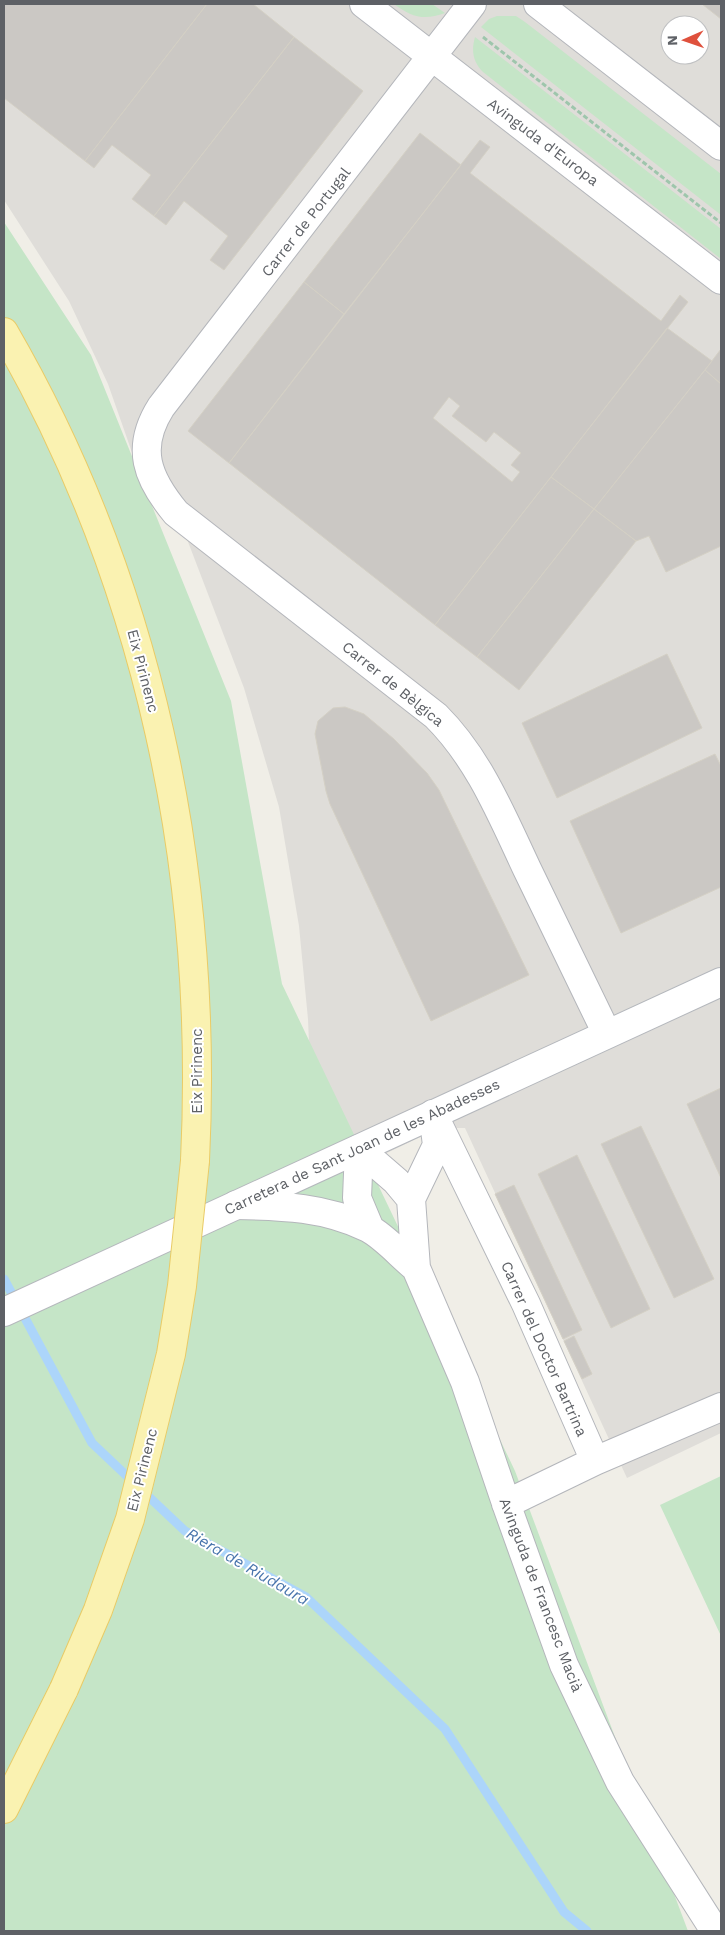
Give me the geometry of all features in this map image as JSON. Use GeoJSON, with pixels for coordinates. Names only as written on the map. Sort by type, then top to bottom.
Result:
{"type":"FeatureCollection","features":[{"type":"Feature","properties":{"kind":"main road","name":"Eix Pirinenc"},"geometry":{"type":"LineString","coordinates":[[4,332],[64,449],[102,539],[128,615],[154,706],[176,804],[191,915],[199,1085],[195,1161],[182,1286],[171,1354],[130,1519],[98,1610],[64,1689],[4,1809]]}},
{"type":"Feature","properties":{"kind":"street","name":"Avinguda d'Europa"},"geometry":{"type":"LineString","coordinates":[[364,4],[721,280]]}},
{"type":"Feature","properties":{"kind":"street"},"geometry":{"type":"LineString","coordinates":[[538,4],[721,146]]}},
{"type":"Feature","properties":{"kind":"street","name":"Carrer de Portugal"},"geometry":{"type":"LineString","coordinates":[[146,442],[151,423],[161,407],[331,190],[466,11]]}},
{"type":"Feature","properties":{"kind":"street","name":"Carrer de Bèlgica"},"geometry":{"type":"LineString","coordinates":[[146,442],[147,464],[153,481],[176,513],[436,716],[452,732],[468,754],[494,798],[607,1034]]}},
{"type":"Feature","properties":{"kind":"street","name":"Carretera de Sant Joan de les Abadesses"},"geometry":{"type":"LineString","coordinates":[[4,1312],[721,982]]}},
{"type":"Feature","properties":{"kind":"street","name":"Avinguda de Francesc Macià"},"geometry":{"type":"LineString","coordinates":[[433,1114],[437,1145],[411,1199],[416,1268],[465,1382],[506,1504],[564,1665],[620,1782],[716,1931]]}},
{"type":"Feature","properties":{"kind":"street","name":"Carrer del Doctor Bartrina"},"geometry":{"type":"LineString","coordinates":[[433,1114],[526,1304],[595,1460]]}},
{"type":"Feature","properties":{"kind":"street"},"geometry":{"type":"LineString","coordinates":[[359,1149],[396,1181],[411,1199]]}},
{"type":"Feature","properties":{"kind":"street","name":"Avinguda de Francesc Macià"},"geometry":{"type":"LineString","coordinates":[[359,1149],[357,1198],[370,1229]]}},
{"type":"Feature","properties":{"kind":"street","name":"Avinguda de Francesc Macià"},"geometry":{"type":"LineString","coordinates":[[236,1204],[298,1206],[330,1214],[370,1229],[416,1268]]}},
{"type":"Feature","properties":{"kind":"street"},"geometry":{"type":"LineString","coordinates":[[506,1504],[595,1460],[721,1407]]}},
{"type":"Feature","properties":{"kind":"path"},"geometry":{"type":"LineString","coordinates":[[466,11],[721,223]]}},
{"type":"Feature","properties":{"kind":"shaded area"},"geometry":{"type":"Polygon","coordinates":[[[4,4],[721,4],[721,1433],[627,1478],[465,1128],[444,1128],[418,1138],[308,1191],[311,1093],[308,1019],[299,926],[279,807],[244,688],[185,534],[135,461],[108,384],[69,301],[4,200],[4,4]]]}},
{"type":"Feature","properties":{"kind":"green space"},"geometry":{"type":"Polygon","coordinates":[[[394,4],[432,4],[445,13],[431,17],[412,15],[394,4]]]}},
{"type":"Feature","properties":{"kind":"green space"},"geometry":{"type":"Polygon","coordinates":[[[497,16],[516,16],[525,22],[721,174],[721,215],[481,27],[489,19],[497,16]]]}},
{"type":"Feature","properties":{"kind":"green space"},"geometry":{"type":"Polygon","coordinates":[[[475,37],[721,229],[721,259],[483,72],[474,56],[475,37]]]}},
{"type":"Feature","properties":{"kind":"green space"},"geometry":{"type":"Polygon","coordinates":[[[4,222],[91,355],[231,701],[282,984],[515,1471],[688,1931],[4,1931],[4,222]]]}},
{"type":"Feature","properties":{"kind":"green space"},"geometry":{"type":"Polygon","coordinates":[[[721,1476],[721,1636],[660,1505],[721,1476]]]}},
{"type":"Feature","properties":{"kind":"building"},"geometry":{"type":"Polygon","coordinates":[[[4,4],[207,4],[85,161],[4,98],[4,4]]]}},
{"type":"Feature","properties":{"kind":"building"},"geometry":{"type":"Polygon","coordinates":[[[207,4],[253,4],[294,37],[154,216],[132,199],[151,175],[112,145],[94,168],[85,161],[207,4]]]}},
{"type":"Feature","properties":{"kind":"building"},"geometry":{"type":"Polygon","coordinates":[[[702,4],[721,4],[721,19],[702,4]]]}},
{"type":"Feature","properties":{"kind":"building"},"geometry":{"type":"Polygon","coordinates":[[[294,37],[363,91],[224,270],[210,260],[228,236],[184,201],[166,225],[154,216],[294,37]]]}},
{"type":"Feature","properties":{"kind":"building"},"geometry":{"type":"Polygon","coordinates":[[[420,133],[461,165],[344,314],[304,282],[420,133]]]}},
{"type":"Feature","properties":{"kind":"building"},"geometry":{"type":"Polygon","coordinates":[[[480,140],[490,147],[470,173],[661,321],[680,295],[688,302],[435,625],[229,463],[480,140]],[[449,397],[433,418],[512,482],[520,472],[511,465],[521,453],[494,432],[486,442],[452,416],[460,406],[449,397]]]}},
{"type":"Feature","properties":{"kind":"building"},"geometry":{"type":"Polygon","coordinates":[[[304,282],[344,314],[229,463],[188,431],[304,282]]]}},
{"type":"Feature","properties":{"kind":"building"},"geometry":{"type":"Polygon","coordinates":[[[667,328],[712,361],[594,509],[551,477],[667,328]]]}},
{"type":"Feature","properties":{"kind":"building"},"geometry":{"type":"Polygon","coordinates":[[[721,349],[721,384],[705,370],[721,349]]]}},
{"type":"Feature","properties":{"kind":"building"},"geometry":{"type":"Polygon","coordinates":[[[705,370],[721,384],[721,546],[666,572],[649,536],[636,541],[594,509],[705,370]]]}},
{"type":"Feature","properties":{"kind":"building"},"geometry":{"type":"Polygon","coordinates":[[[551,477],[594,509],[477,657],[435,625],[551,477]]]}},
{"type":"Feature","properties":{"kind":"building"},"geometry":{"type":"Polygon","coordinates":[[[594,509],[636,541],[519,690],[477,657],[594,509]]]}},
{"type":"Feature","properties":{"kind":"building"},"geometry":{"type":"Polygon","coordinates":[[[667,654],[702,728],[557,798],[522,723],[667,654]]]}},
{"type":"Feature","properties":{"kind":"building"},"geometry":{"type":"Polygon","coordinates":[[[345,707],[364,714],[394,739],[427,773],[439,790],[529,975],[431,1021],[330,804],[326,791],[315,734],[318,721],[333,708],[345,707]]]}},
{"type":"Feature","properties":{"kind":"building"},"geometry":{"type":"Polygon","coordinates":[[[715,754],[721,766],[721,887],[621,933],[570,821],[715,754]]]}},
{"type":"Feature","properties":{"kind":"building"},"geometry":{"type":"Polygon","coordinates":[[[721,1088],[721,1178],[687,1104],[721,1088]]]}},
{"type":"Feature","properties":{"kind":"building"},"geometry":{"type":"Polygon","coordinates":[[[641,1126],[714,1279],[674,1298],[601,1144],[641,1126]]]}},
{"type":"Feature","properties":{"kind":"building"},"geometry":{"type":"Polygon","coordinates":[[[577,1155],[650,1309],[611,1328],[538,1174],[577,1155]]]}},
{"type":"Feature","properties":{"kind":"building"},"geometry":{"type":"Polygon","coordinates":[[[514,1185],[582,1330],[563,1339],[495,1194],[514,1185]]]}},
{"type":"Feature","properties":{"kind":"building"},"geometry":{"type":"Polygon","coordinates":[[[574,1336],[592,1374],[582,1379],[564,1341],[574,1336]]]}},
{"type":"Feature","properties":{"kind":"waterway","name":"Riera de Riudaura"},"geometry":{"type":"LineString","coordinates":[[4,1279],[92,1443],[185,1531],[306,1597],[445,1729],[564,1912],[587,1931]]}}]}
